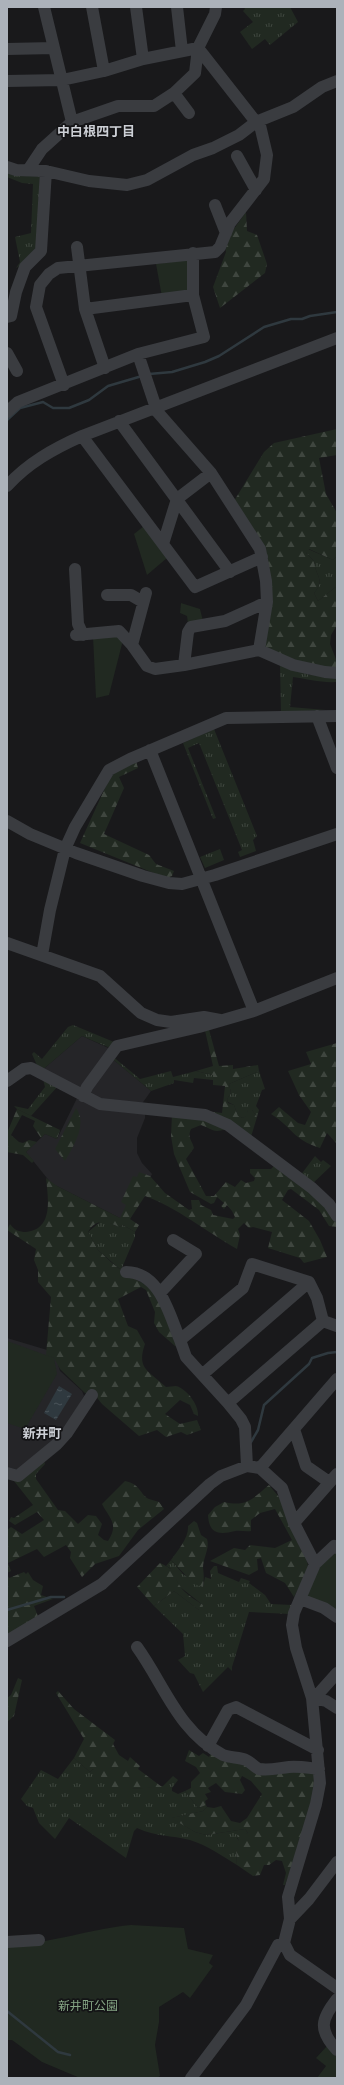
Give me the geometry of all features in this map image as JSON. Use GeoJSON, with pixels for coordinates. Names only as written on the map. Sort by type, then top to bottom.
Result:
{"type":"FeatureCollection","features":[{"type":"Feature","properties":{"kind":"street"},"geometry":{"type":"LineString","coordinates":[[44,7],[72,122]]}},
{"type":"Feature","properties":{"kind":"street"},"geometry":{"type":"LineString","coordinates":[[92,7],[104,71]]}},
{"type":"Feature","properties":{"kind":"street"},"geometry":{"type":"LineString","coordinates":[[136,7],[143,59]]}},
{"type":"Feature","properties":{"kind":"street"},"geometry":{"type":"LineString","coordinates":[[177,7],[182,51]]}},
{"type":"Feature","properties":{"kind":"street"},"geometry":{"type":"LineString","coordinates":[[28,170],[42,149],[72,122],[118,106],[154,106],[174,93],[195,72],[198,48],[215,14],[216,7]]}},
{"type":"Feature","properties":{"kind":"street"},"geometry":{"type":"LineString","coordinates":[[7,49],[54,48]]}},
{"type":"Feature","properties":{"kind":"street"},"geometry":{"type":"LineString","coordinates":[[7,81],[62,80],[104,71],[143,59],[198,48]]}},
{"type":"Feature","properties":{"kind":"street"},"geometry":{"type":"LineString","coordinates":[[64,385],[36,306],[40,285],[49,274],[58,268],[79,267],[193,253],[215,252],[220,247],[230,223],[264,179],[267,162],[258,122],[198,48]]}},
{"type":"Feature","properties":{"kind":"street"},"geometry":{"type":"LineString","coordinates":[[7,167],[16,170],[46,171],[89,181],[127,185],[147,180],[193,155],[214,148],[239,135],[258,122],[293,107],[322,87],[337,81]]}},
{"type":"Feature","properties":{"kind":"street"},"geometry":{"type":"LineString","coordinates":[[174,93],[189,113]]}},
{"type":"Feature","properties":{"kind":"street"},"geometry":{"type":"LineString","coordinates":[[237,156],[256,190]]}},
{"type":"Feature","properties":{"kind":"street"},"geometry":{"type":"LineString","coordinates":[[7,318],[11,316],[12,293],[25,267],[40,251],[46,171]]}},
{"type":"Feature","properties":{"kind":"street"},"geometry":{"type":"LineString","coordinates":[[214,205],[226,233]]}},
{"type":"Feature","properties":{"kind":"street"},"geometry":{"type":"LineString","coordinates":[[77,247],[85,309],[105,368]]}},
{"type":"Feature","properties":{"kind":"street"},"geometry":{"type":"LineString","coordinates":[[7,412],[18,402],[64,385],[138,354],[204,337],[193,295],[193,253]]}},
{"type":"Feature","properties":{"kind":"street"},"geometry":{"type":"LineString","coordinates":[[85,309],[193,295]]}},
{"type":"Feature","properties":{"kind":"street"},"geometry":{"type":"LineString","coordinates":[[7,486],[33,462],[53,449],[119,421],[337,338]]}},
{"type":"Feature","properties":{"kind":"street"},"geometry":{"type":"LineString","coordinates":[[7,353],[17,371]]}},
{"type":"Feature","properties":{"kind":"street"},"geometry":{"type":"LineString","coordinates":[[138,354],[155,408],[211,473],[260,549],[266,581],[267,602],[259,650]]}},
{"type":"Feature","properties":{"kind":"street"},"geometry":{"type":"LineString","coordinates":[[119,421],[230,572]]}},
{"type":"Feature","properties":{"kind":"street"},"geometry":{"type":"LineString","coordinates":[[82,436],[195,587],[262,557]]}},
{"type":"Feature","properties":{"kind":"street"},"geometry":{"type":"LineString","coordinates":[[163,544],[177,499],[211,473]]}},
{"type":"Feature","properties":{"kind":"street"},"geometry":{"type":"LineString","coordinates":[[75,569],[79,635],[119,631],[132,645],[147,666],[155,669],[184,665],[259,650],[293,665],[337,673]]}},
{"type":"Feature","properties":{"kind":"street"},"geometry":{"type":"LineString","coordinates":[[107,595],[131,595],[145,598],[132,645]]}},
{"type":"Feature","properties":{"kind":"street"},"geometry":{"type":"LineString","coordinates":[[184,665],[188,632],[191,627],[225,621],[267,602]]}},
{"type":"Feature","properties":{"kind":"street"},"geometry":{"type":"LineString","coordinates":[[317,716],[337,768]]}},
{"type":"Feature","properties":{"kind":"street"},"geometry":{"type":"LineString","coordinates":[[42,954],[50,910],[65,849],[75,827],[109,770],[150,750],[226,718],[337,716]]}},
{"type":"Feature","properties":{"kind":"street"},"geometry":{"type":"LineString","coordinates":[[150,750],[254,1011]]}},
{"type":"Feature","properties":{"kind":"street"},"geometry":{"type":"LineString","coordinates":[[7,821],[30,834],[65,849],[169,883],[182,884],[202,879],[337,834]]}},
{"type":"Feature","properties":{"kind":"street"},"geometry":{"type":"LineString","coordinates":[[7,943],[42,954],[100,976],[141,1013],[157,1020],[171,1022],[204,1017],[221,1020]]}},
{"type":"Feature","properties":{"kind":"street"},"geometry":{"type":"LineString","coordinates":[[83,1096],[87,1087],[117,1046],[199,1027],[254,1011],[337,978]]}},
{"type":"Feature","properties":{"kind":"street"},"geometry":{"type":"LineString","coordinates":[[7,1081],[24,1069],[31,1068],[100,1104],[205,1115],[228,1125],[312,1188],[329,1204],[337,1216]]}},
{"type":"Feature","properties":{"kind":"street"},"geometry":{"type":"LineString","coordinates":[[160,1293],[196,1254],[173,1240]]}},
{"type":"Feature","properties":{"kind":"street"},"geometry":{"type":"LineString","coordinates":[[180,1340],[243,1288],[252,1264],[310,1282],[317,1298],[323,1321]]}},
{"type":"Feature","properties":{"kind":"street"},"geometry":{"type":"LineString","coordinates":[[126,1272],[137,1272],[146,1277],[160,1293],[186,1357],[228,1403],[245,1427],[247,1466]]}},
{"type":"Feature","properties":{"kind":"street"},"geometry":{"type":"LineString","coordinates":[[202,1374],[310,1282]]}},
{"type":"Feature","properties":{"kind":"street"},"geometry":{"type":"LineString","coordinates":[[323,1321],[337,1326]]}},
{"type":"Feature","properties":{"kind":"street"},"geometry":{"type":"LineString","coordinates":[[228,1403],[323,1321]]}},
{"type":"Feature","properties":{"kind":"street"},"geometry":{"type":"LineString","coordinates":[[260,1468],[337,1379]]}},
{"type":"Feature","properties":{"kind":"street"},"geometry":{"type":"LineString","coordinates":[[7,1473],[18,1476],[57,1444],[67,1433],[92,1395]]}},
{"type":"Feature","properties":{"kind":"street"},"geometry":{"type":"LineString","coordinates":[[294,1429],[306,1466],[333,1478],[294,1523]]}},
{"type":"Feature","properties":{"kind":"street"},"geometry":{"type":"LineString","coordinates":[[7,1641],[102,1584],[210,1484],[222,1476],[247,1466],[260,1468],[282,1488],[294,1523],[316,1564]]}},
{"type":"Feature","properties":{"kind":"street"},"geometry":{"type":"LineString","coordinates":[[336,1545],[316,1564],[294,1613],[293,1638],[312,1698],[320,1783],[316,1804],[288,1897],[290,1919],[284,1943],[290,1955],[337,1988]]}},
{"type":"Feature","properties":{"kind":"street"},"geometry":{"type":"LineString","coordinates":[[300,1599],[324,1608],[337,1616]]}},
{"type":"Feature","properties":{"kind":"street"},"geometry":{"type":"LineString","coordinates":[[137,1647],[149,1664],[175,1712],[196,1736],[208,1746],[224,1756],[247,1760],[257,1769],[272,1770],[290,1766],[319,1768]]}},
{"type":"Feature","properties":{"kind":"street"},"geometry":{"type":"LineString","coordinates":[[312,1698],[320,1692],[337,1673]]}},
{"type":"Feature","properties":{"kind":"street"},"geometry":{"type":"LineString","coordinates":[[312,1698],[326,1701],[337,1708]]}},
{"type":"Feature","properties":{"kind":"street"},"geometry":{"type":"LineString","coordinates":[[208,1746],[228,1710],[236,1707],[318,1750]]}},
{"type":"Feature","properties":{"kind":"street"},"geometry":{"type":"LineString","coordinates":[[290,1919],[309,1899],[337,1862]]}},
{"type":"Feature","properties":{"kind":"street"},"geometry":{"type":"LineString","coordinates":[[7,1942],[39,1940]]}},
{"type":"Feature","properties":{"kind":"street"},"geometry":{"type":"LineString","coordinates":[[191,2078],[246,2005],[278,1945],[284,1943]]}},
{"type":"Feature","properties":{"kind":"street"},"geometry":{"type":"LineString","coordinates":[[337,1999],[326,2012],[323,2027],[326,2036],[337,2050]]}},
{"type":"Feature","properties":{"kind":"shaded area"},"geometry":{"type":"Polygon","coordinates":[[[82,1036],[115,1051],[110,1057],[151,1091],[141,1105],[145,1112],[145,1118],[137,1138],[137,1153],[142,1163],[152,1174],[130,1219],[120,1218],[51,1183],[26,1152],[45,1134],[57,1139],[80,1092],[40,1072],[82,1036]]]}},
{"type":"Feature","properties":{"kind":"shaded area"},"geometry":{"type":"Polygon","coordinates":[[[7,1338],[54,1352],[60,1371],[82,1391],[84,1396],[64,1432],[19,1470],[7,1467],[7,1338]]]}},
{"type":"Feature","properties":{"kind":"green space"},"geometry":{"type":"Polygon","coordinates":[[[244,7],[290,7],[298,22],[270,45],[265,39],[252,49],[240,32],[253,22],[243,11],[245,9],[244,7]]]}},
{"type":"Feature","properties":{"kind":"green space"},"geometry":{"type":"Polygon","coordinates":[[[7,170],[40,173],[37,247],[21,265],[16,268],[20,262],[15,237],[31,233],[33,184],[22,183],[7,177],[7,170]]]}},
{"type":"Feature","properties":{"kind":"green space"},"geometry":{"type":"Polygon","coordinates":[[[246,212],[247,231],[257,235],[267,264],[265,273],[220,308],[213,287],[226,252],[224,243],[246,212]]]}},
{"type":"Feature","properties":{"kind":"green space"},"geometry":{"type":"Polygon","coordinates":[[[187,260],[190,262],[189,291],[162,297],[156,264],[187,260]]]}},
{"type":"Feature","properties":{"kind":"green space"},"geometry":{"type":"Polygon","coordinates":[[[337,429],[337,455],[319,458],[326,494],[337,513],[337,556],[333,560],[309,549],[306,553],[314,561],[320,581],[314,593],[318,601],[337,586],[337,625],[331,635],[330,644],[337,662],[337,669],[321,669],[264,649],[270,588],[234,501],[264,452],[274,443],[337,429]]]}},
{"type":"Feature","properties":{"kind":"green space"},"geometry":{"type":"Polygon","coordinates":[[[144,526],[167,558],[147,575],[134,534],[144,526]]]}},
{"type":"Feature","properties":{"kind":"green space"},"geometry":{"type":"Polygon","coordinates":[[[308,549],[333,560],[337,556],[337,586],[318,601],[314,593],[320,581],[314,561],[306,553],[308,549]]]}},
{"type":"Feature","properties":{"kind":"green space"},"geometry":{"type":"Polygon","coordinates":[[[181,603],[200,609],[203,621],[188,624],[187,616],[180,613],[181,603]]]}},
{"type":"Feature","properties":{"kind":"green space"},"geometry":{"type":"Polygon","coordinates":[[[118,633],[123,640],[109,695],[96,698],[93,637],[118,633]]]}},
{"type":"Feature","properties":{"kind":"green space"},"geometry":{"type":"Polygon","coordinates":[[[280,665],[310,675],[337,676],[337,682],[293,677],[290,707],[326,710],[281,712],[280,665]]]}},
{"type":"Feature","properties":{"kind":"green space"},"geometry":{"type":"Polygon","coordinates":[[[214,729],[257,836],[253,840],[256,851],[240,857],[238,852],[242,850],[199,743],[188,748],[216,818],[213,819],[183,743],[214,729]]]}},
{"type":"Feature","properties":{"kind":"green space"},"geometry":{"type":"Polygon","coordinates":[[[136,761],[138,768],[119,777],[124,788],[104,834],[149,855],[156,864],[174,871],[172,876],[166,878],[80,843],[110,777],[122,767],[136,761]]]}},
{"type":"Feature","properties":{"kind":"green space"},"geometry":{"type":"Polygon","coordinates":[[[220,849],[224,860],[205,868],[200,857],[220,849]]]}},
{"type":"Feature","properties":{"kind":"green space"},"geometry":{"type":"Polygon","coordinates":[[[73,1025],[114,1042],[110,1048],[82,1036],[40,1072],[32,1054],[34,1052],[42,1059],[68,1027],[73,1025]]]}},
{"type":"Feature","properties":{"kind":"green space"},"geometry":{"type":"Polygon","coordinates":[[[204,1026],[208,1026],[219,1066],[233,1065],[233,1069],[258,1065],[259,1071],[229,1084],[231,1093],[227,1099],[228,1103],[234,1105],[238,1116],[243,1118],[246,1116],[248,1110],[252,1110],[257,1117],[251,1137],[206,1111],[222,1113],[225,1086],[213,1085],[213,1075],[196,1071],[213,1066],[204,1026]]]}},
{"type":"Feature","properties":{"kind":"green space"},"geometry":{"type":"Polygon","coordinates":[[[337,1043],[337,1144],[327,1133],[320,1148],[303,1141],[271,1114],[279,1107],[298,1123],[305,1125],[311,1112],[299,1095],[288,1071],[311,1064],[306,1052],[337,1043]]]}},
{"type":"Feature","properties":{"kind":"green space"},"geometry":{"type":"Polygon","coordinates":[[[111,1055],[140,1079],[171,1071],[173,1077],[196,1071],[213,1075],[213,1080],[194,1078],[193,1083],[174,1080],[174,1083],[151,1091],[110,1057],[111,1055]]]}},
{"type":"Feature","properties":{"kind":"green space"},"geometry":{"type":"Polygon","coordinates":[[[259,1071],[265,1089],[262,1090],[256,1106],[259,1110],[257,1117],[252,1110],[248,1110],[247,1116],[243,1118],[238,1116],[234,1105],[228,1102],[227,1099],[231,1093],[229,1084],[259,1071]]]}},
{"type":"Feature","properties":{"kind":"green space"},"geometry":{"type":"Polygon","coordinates":[[[43,1079],[58,1086],[31,1116],[17,1109],[14,1106],[28,1109],[45,1087],[43,1079]]]}},
{"type":"Feature","properties":{"kind":"green space"},"geometry":{"type":"Polygon","coordinates":[[[76,1108],[79,1114],[80,1128],[75,1142],[65,1161],[55,1149],[76,1108]]]}},
{"type":"Feature","properties":{"kind":"green space"},"geometry":{"type":"Polygon","coordinates":[[[17,1109],[60,1130],[57,1139],[45,1134],[41,1138],[33,1126],[35,1121],[22,1115],[11,1135],[19,1142],[23,1143],[29,1140],[37,1142],[26,1152],[34,1161],[32,1163],[23,1155],[7,1152],[7,1133],[17,1109]]]}},
{"type":"Feature","properties":{"kind":"green space"},"geometry":{"type":"Polygon","coordinates":[[[172,1114],[204,1117],[225,1129],[215,1131],[201,1125],[191,1129],[190,1132],[190,1137],[194,1148],[186,1159],[206,1196],[214,1196],[226,1182],[235,1187],[241,1180],[246,1183],[254,1181],[255,1178],[250,1173],[250,1169],[271,1169],[275,1165],[301,1184],[321,1202],[335,1219],[337,1227],[329,1226],[319,1210],[291,1189],[288,1190],[282,1200],[309,1221],[320,1240],[327,1257],[304,1263],[300,1258],[268,1248],[272,1232],[253,1227],[249,1228],[244,1223],[238,1229],[240,1235],[237,1249],[180,1213],[145,1196],[130,1219],[139,1225],[135,1232],[123,1225],[119,1227],[106,1222],[95,1224],[91,1228],[88,1232],[98,1250],[127,1275],[154,1289],[178,1347],[159,1332],[154,1323],[155,1312],[146,1290],[141,1287],[118,1299],[128,1326],[137,1330],[145,1344],[142,1359],[143,1364],[150,1373],[166,1387],[176,1386],[184,1390],[192,1398],[197,1407],[198,1416],[194,1414],[190,1405],[180,1400],[165,1414],[180,1424],[197,1420],[201,1430],[187,1435],[181,1432],[166,1437],[157,1430],[139,1436],[102,1404],[94,1394],[85,1393],[60,1369],[54,1358],[46,1355],[51,1297],[38,1282],[38,1270],[34,1260],[36,1249],[7,1230],[10,1224],[13,1228],[21,1232],[35,1230],[41,1225],[45,1219],[48,1203],[46,1178],[57,1186],[120,1218],[126,1205],[121,1202],[133,1176],[137,1177],[139,1172],[150,1176],[165,1193],[189,1210],[192,1209],[191,1200],[199,1200],[201,1205],[211,1210],[213,1215],[233,1219],[235,1217],[232,1211],[227,1205],[224,1209],[221,1206],[224,1203],[217,1197],[214,1203],[211,1204],[190,1192],[174,1154],[171,1136],[172,1114]]]}},
{"type":"Feature","properties":{"kind":"green space"},"geometry":{"type":"Polygon","coordinates":[[[315,1156],[321,1162],[323,1160],[331,1166],[311,1185],[300,1176],[315,1156]]]}},
{"type":"Feature","properties":{"kind":"green space"},"geometry":{"type":"Polygon","coordinates":[[[100,1222],[108,1222],[119,1227],[123,1225],[135,1232],[135,1237],[121,1270],[98,1250],[88,1232],[100,1222]]]}},
{"type":"Feature","properties":{"kind":"green space"},"geometry":{"type":"Polygon","coordinates":[[[7,1341],[54,1358],[57,1374],[25,1429],[7,1423],[7,1341]]]}},
{"type":"Feature","properties":{"kind":"green space"},"geometry":{"type":"Polygon","coordinates":[[[44,1461],[45,1464],[36,1474],[36,1479],[58,1510],[65,1511],[78,1524],[88,1515],[96,1516],[102,1524],[98,1535],[104,1540],[108,1541],[113,1530],[113,1526],[102,1504],[125,1481],[130,1482],[137,1487],[149,1499],[159,1502],[164,1509],[138,1530],[119,1556],[95,1564],[82,1577],[70,1558],[71,1552],[66,1545],[44,1557],[37,1549],[8,1563],[11,1571],[7,1573],[7,1530],[11,1527],[22,1534],[44,1520],[37,1512],[15,1525],[9,1521],[11,1517],[14,1518],[33,1505],[14,1481],[44,1461]]]}},
{"type":"Feature","properties":{"kind":"green space"},"geometry":{"type":"Polygon","coordinates":[[[269,1485],[279,1497],[307,1556],[308,1569],[294,1597],[285,1583],[266,1573],[261,1558],[257,1559],[258,1570],[249,1575],[210,1561],[234,1548],[245,1550],[250,1545],[275,1548],[292,1540],[275,1509],[260,1513],[251,1520],[251,1531],[220,1533],[216,1532],[210,1526],[208,1515],[215,1507],[224,1502],[244,1503],[249,1501],[269,1485]]]}},
{"type":"Feature","properties":{"kind":"green space"},"geometry":{"type":"Polygon","coordinates":[[[194,1521],[197,1523],[201,1535],[207,1539],[208,1543],[203,1564],[203,1587],[194,1584],[171,1560],[187,1535],[188,1526],[194,1521]]]}},
{"type":"Feature","properties":{"kind":"green space"},"geometry":{"type":"Polygon","coordinates":[[[337,1551],[337,1612],[305,1598],[317,1566],[337,1551]]]}},
{"type":"Feature","properties":{"kind":"green space"},"geometry":{"type":"Polygon","coordinates":[[[171,1560],[183,1574],[203,1587],[205,1577],[211,1579],[210,1571],[214,1566],[217,1566],[218,1573],[239,1582],[241,1578],[250,1581],[249,1583],[265,1595],[271,1604],[292,1605],[290,1614],[249,1612],[232,1671],[228,1667],[203,1692],[194,1674],[190,1673],[178,1660],[185,1656],[183,1634],[154,1606],[174,1591],[199,1610],[203,1605],[180,1587],[170,1568],[166,1566],[171,1560]]]}},
{"type":"Feature","properties":{"kind":"green space"},"geometry":{"type":"Polygon","coordinates":[[[160,1563],[170,1568],[182,1589],[203,1605],[202,1610],[199,1610],[174,1591],[154,1606],[137,1587],[160,1563]]]}},
{"type":"Feature","properties":{"kind":"green space"},"geometry":{"type":"Polygon","coordinates":[[[24,1572],[26,1574],[28,1572],[33,1580],[43,1586],[41,1595],[53,1599],[34,1606],[39,1619],[7,1635],[7,1574],[9,1578],[24,1572]]]}},
{"type":"Feature","properties":{"kind":"green space"},"geometry":{"type":"Polygon","coordinates":[[[18,1678],[22,1680],[14,1716],[7,1722],[7,1698],[11,1695],[18,1678]]]}},
{"type":"Feature","properties":{"kind":"green space"},"geometry":{"type":"Polygon","coordinates":[[[58,1691],[74,1709],[115,1740],[113,1744],[119,1755],[128,1761],[130,1757],[140,1766],[138,1769],[162,1787],[115,1790],[93,1769],[90,1772],[74,1758],[84,1739],[56,1693],[58,1691]]]}},
{"type":"Feature","properties":{"kind":"green space"},"geometry":{"type":"Polygon","coordinates":[[[189,1750],[199,1756],[203,1753],[209,1757],[212,1751],[221,1756],[314,1773],[314,1788],[309,1816],[285,1885],[283,1885],[286,1873],[282,1861],[276,1860],[269,1865],[264,1865],[260,1875],[253,1876],[237,1865],[236,1849],[239,1842],[237,1835],[248,1833],[245,1829],[206,1835],[195,1832],[171,1818],[203,1811],[207,1807],[214,1808],[221,1806],[231,1821],[240,1823],[247,1818],[262,1794],[251,1781],[242,1776],[240,1780],[245,1790],[242,1794],[225,1792],[216,1783],[208,1788],[211,1792],[205,1794],[208,1799],[205,1801],[206,1805],[198,1808],[185,1791],[191,1788],[191,1782],[200,1773],[196,1767],[185,1761],[189,1750]]]}},
{"type":"Feature","properties":{"kind":"green space"},"geometry":{"type":"Polygon","coordinates":[[[74,1758],[90,1772],[93,1769],[133,1789],[163,1786],[173,1776],[178,1780],[172,1788],[172,1791],[178,1794],[185,1791],[198,1808],[206,1805],[207,1807],[203,1811],[172,1818],[195,1832],[206,1835],[245,1829],[248,1833],[237,1838],[240,1842],[236,1850],[237,1865],[196,1842],[183,1838],[151,1833],[137,1828],[134,1831],[126,1858],[69,1818],[55,1839],[39,1823],[33,1808],[27,1806],[21,1799],[41,1770],[58,1779],[74,1758]]]}},
{"type":"Feature","properties":{"kind":"green space","name":"新井町公園"},"geometry":{"type":"Polygon","coordinates":[[[131,1925],[184,1928],[188,1949],[213,1955],[209,1963],[213,1966],[190,1998],[183,1992],[159,2007],[159,2022],[155,2045],[160,2076],[157,2078],[80,2078],[42,2062],[12,2040],[7,2040],[7,1945],[39,1942],[131,1925]]]}},
{"type":"Feature","properties":{"kind":"green space"},"geometry":{"type":"Polygon","coordinates":[[[327,2046],[337,2057],[337,2078],[317,2078],[326,2066],[316,2058],[327,2046]]]}},
{"type":"Feature","properties":{"kind":"water"},"geometry":{"type":"Polygon","coordinates":[[[59,1386],[72,1394],[56,1420],[44,1413],[59,1386]]]}},
{"type":"Feature","properties":{"kind":"waterway"},"geometry":{"type":"LineString","coordinates":[[149,374],[172,372],[205,362],[219,356],[264,327],[291,319],[302,319],[310,316],[337,312]]}},
{"type":"Feature","properties":{"kind":"waterway"},"geometry":{"type":"LineString","coordinates":[[7,420],[20,408],[43,402],[53,408],[69,408],[89,400],[108,386],[142,376]]}},
{"type":"Feature","properties":{"kind":"waterway"},"geometry":{"type":"LineString","coordinates":[[251,1442],[258,1430],[264,1405],[309,1364],[312,1358],[337,1352]]}},
{"type":"Feature","properties":{"kind":"waterway"},"geometry":{"type":"LineString","coordinates":[[7,1610],[51,1597],[64,1597]]}},
{"type":"Feature","properties":{"kind":"waterway"},"geometry":{"type":"LineString","coordinates":[[7,2011],[58,2052],[70,2055]]}},
{"type":"Feature","properties":{"kind":"district","name":"中白根四丁目"},"geometry":{"type":"Point","coordinates":[96,131]}},
{"type":"Feature","properties":{"kind":"district","name":"新井町"},"geometry":{"type":"Point","coordinates":[42,1433]}}]}
